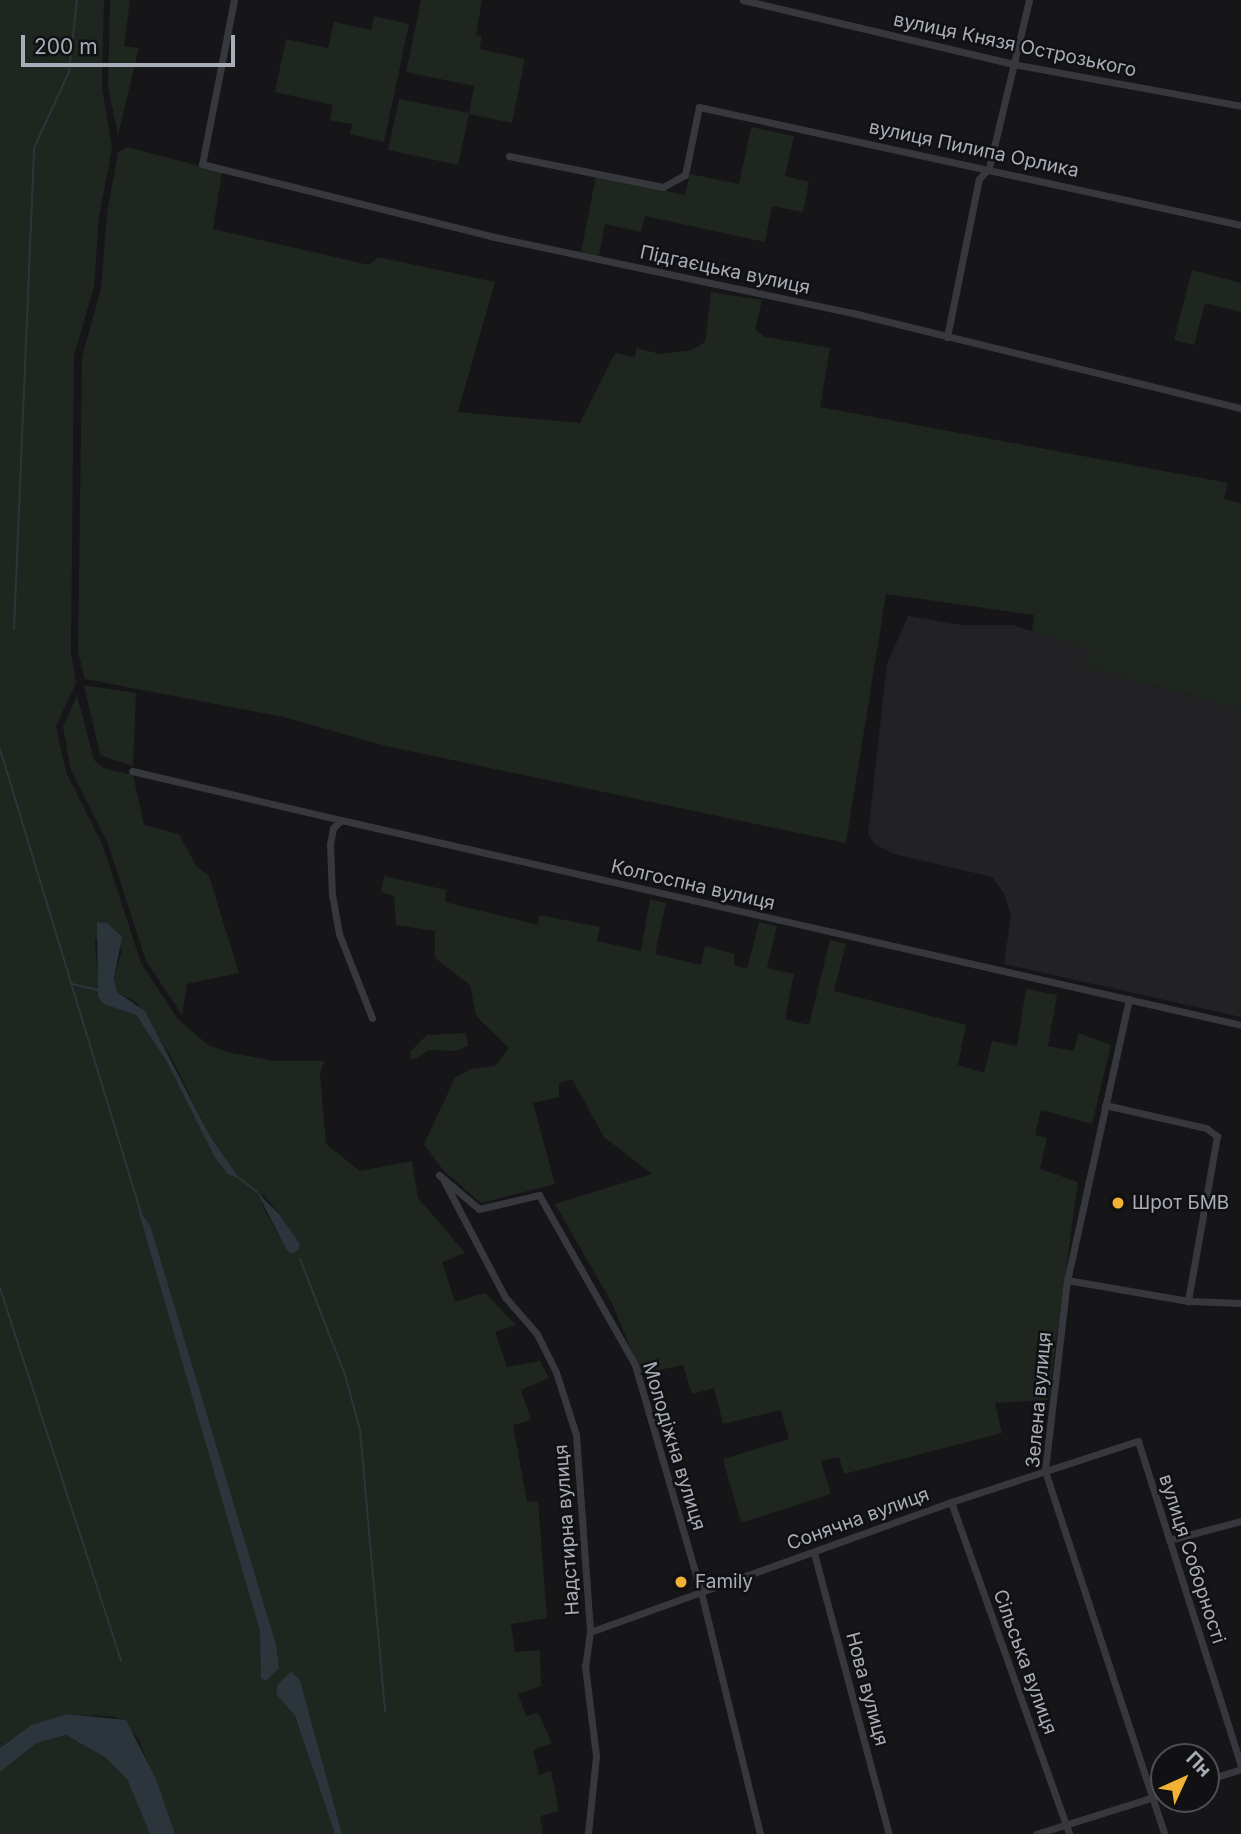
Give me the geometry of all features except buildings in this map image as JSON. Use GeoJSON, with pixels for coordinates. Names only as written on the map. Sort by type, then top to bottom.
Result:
{"type":"FeatureCollection","features":[{"type":"Feature","properties":{"kind":"street","name":"Підгаєцька вулиця"},"geometry":{"type":"LineString","coordinates":[[234,0],[202,164],[490,236],[947,337],[1241,408]]}},
{"type":"Feature","properties":{"kind":"street","name":"вулиця Князя Острозького"},"geometry":{"type":"LineString","coordinates":[[744,0],[1013,64],[1241,106]]}},
{"type":"Feature","properties":{"kind":"street"},"geometry":{"type":"LineString","coordinates":[[947,337],[979,179],[989,168],[1029,0]]}},
{"type":"Feature","properties":{"kind":"street","name":"вулиця Пилипа Орлика"},"geometry":{"type":"LineString","coordinates":[[509,156],[663,187],[685,175],[699,107],[1241,225]]}},
{"type":"Feature","properties":{"kind":"street","name":"Колгоспна вулиця"},"geometry":{"type":"LineString","coordinates":[[132,771],[1241,1025]]}},
{"type":"Feature","properties":{"kind":"street"},"geometry":{"type":"LineString","coordinates":[[341,820],[334,828],[330,844],[332,896],[339,934],[372,1018]]}},
{"type":"Feature","properties":{"kind":"street","name":"Зелена вулиця"},"geometry":{"type":"LineString","coordinates":[[1129,999],[1067,1280],[1045,1471],[1150,1791]]}},
{"type":"Feature","properties":{"kind":"street"},"geometry":{"type":"LineString","coordinates":[[1105,1105],[1206,1128],[1217,1136],[1188,1301]]}},
{"type":"Feature","properties":{"kind":"street","name":"Молодіжна вулиця"},"geometry":{"type":"LineString","coordinates":[[439,1175],[479,1209],[539,1195],[635,1365],[701,1592],[760,1834]]}},
{"type":"Feature","properties":{"kind":"street","name":"Надстирна вулиця"},"geometry":{"type":"LineString","coordinates":[[439,1175],[484,1262],[537,1334],[556,1372],[576,1435],[590,1632],[585,1666],[596,1756],[588,1834]]}},
{"type":"Feature","properties":{"kind":"street"},"geometry":{"type":"LineString","coordinates":[[1067,1280],[1188,1301],[1241,1303]]}},
{"type":"Feature","properties":{"kind":"street","name":"Сонячна вулиця"},"geometry":{"type":"LineString","coordinates":[[590,1632],[951,1502],[1138,1441]]}},
{"type":"Feature","properties":{"kind":"street","name":"вулиця Соборності"},"geometry":{"type":"LineString","coordinates":[[1138,1441],[1241,1768]]}},
{"type":"Feature","properties":{"kind":"street","name":"Сільська вулиця"},"geometry":{"type":"LineString","coordinates":[[951,1502],[1069,1834]]}},
{"type":"Feature","properties":{"kind":"street"},"geometry":{"type":"LineString","coordinates":[[1169,1540],[1241,1521]]}},
{"type":"Feature","properties":{"kind":"street","name":"Нова вулиця"},"geometry":{"type":"LineString","coordinates":[[814,1553],[889,1834]]}},
{"type":"Feature","properties":{"kind":"street"},"geometry":{"type":"LineString","coordinates":[[1220,1775],[1241,1768]]}},
{"type":"Feature","properties":{"kind":"street"},"geometry":{"type":"LineString","coordinates":[[1036,1834],[1150,1798]]}},
{"type":"Feature","properties":{"kind":"street","name":"Зелена вулиця"},"geometry":{"type":"LineString","coordinates":[[1157,1813],[1164,1834]]}},
{"type":"Feature","properties":{"kind":"shaded area"},"geometry":{"type":"Polygon","coordinates":[[[0,0],[104,0],[102,88],[112,148],[99,217],[94,287],[74,356],[71,652],[76,683],[56,726],[66,772],[103,846],[141,963],[177,1018],[208,1045],[230,1053],[275,1061],[324,1061],[320,1074],[326,1144],[360,1171],[412,1161],[418,1198],[465,1253],[442,1262],[455,1302],[485,1293],[516,1325],[495,1332],[507,1367],[540,1361],[549,1378],[521,1390],[531,1420],[513,1425],[527,1502],[538,1501],[547,1618],[511,1624],[515,1652],[540,1650],[541,1686],[518,1694],[526,1716],[538,1713],[552,1743],[533,1750],[539,1775],[551,1771],[559,1811],[540,1816],[543,1834],[342,1834],[300,1680],[276,1694],[295,1716],[335,1834],[175,1834],[138,1738],[116,1717],[67,1714],[31,1725],[0,1748],[0,0]],[[95,939],[99,997],[136,1015],[167,1062],[214,1156],[239,1177],[210,1136],[172,1059],[137,1003],[117,992],[114,978],[122,950],[95,939]],[[263,1194],[262,1205],[286,1249],[300,1244],[280,1215],[263,1194]]]}},
{"type":"Feature","properties":{"kind":"shaded area"},"geometry":{"type":"Polygon","coordinates":[[[110,0],[130,0],[124,46],[139,48],[118,135],[108,87],[110,0]]]}},
{"type":"Feature","properties":{"kind":"shaded area"},"geometry":{"type":"Polygon","coordinates":[[[421,0],[482,0],[476,35],[482,36],[479,49],[525,59],[512,123],[469,114],[458,165],[388,150],[399,99],[469,113],[474,86],[406,72],[421,0]]]}},
{"type":"Feature","properties":{"kind":"shaded area"},"geometry":{"type":"Polygon","coordinates":[[[374,16],[409,24],[384,142],[350,134],[352,124],[330,120],[333,105],[275,92],[286,39],[328,48],[334,22],[371,30],[374,16]]]}},
{"type":"Feature","properties":{"kind":"shaded area"},"geometry":{"type":"Polygon","coordinates":[[[751,127],[794,136],[785,176],[809,182],[803,212],[772,206],[765,242],[645,216],[641,232],[605,224],[599,256],[581,252],[596,176],[685,195],[690,174],[739,184],[751,127]]]}},
{"type":"Feature","properties":{"kind":"shaded area"},"geometry":{"type":"Polygon","coordinates":[[[127,147],[222,172],[213,229],[369,265],[378,257],[495,282],[458,412],[580,423],[615,353],[635,357],[636,348],[660,354],[692,350],[705,342],[711,292],[762,300],[755,330],[765,337],[830,348],[820,407],[1228,483],[1224,499],[1241,503],[1241,709],[1085,667],[1090,649],[1032,631],[1034,615],[886,594],[846,843],[386,746],[284,717],[85,679],[78,652],[82,357],[101,288],[107,213],[118,152],[127,147]]]}},
{"type":"Feature","properties":{"kind":"shaded area"},"geometry":{"type":"Polygon","coordinates":[[[1192,270],[1241,283],[1241,312],[1205,303],[1194,345],[1174,340],[1192,270]]]}},
{"type":"Feature","properties":{"kind":"shaded area"},"geometry":{"type":"Polygon","coordinates":[[[908,616],[961,625],[1012,625],[1091,649],[1085,667],[1241,709],[1241,1017],[1004,964],[1011,916],[1004,893],[992,877],[894,854],[875,844],[868,834],[887,664],[908,616]]]}},
{"type":"Feature","properties":{"kind":"shaded area"},"geometry":{"type":"Polygon","coordinates":[[[84,685],[136,693],[133,766],[100,755],[84,685]]]}},
{"type":"Feature","properties":{"kind":"shaded area"},"geometry":{"type":"Polygon","coordinates":[[[77,695],[94,760],[103,768],[133,775],[144,825],[179,834],[196,866],[209,876],[239,973],[187,984],[182,1015],[146,961],[108,844],[71,770],[63,727],[77,695]]]}},
{"type":"Feature","properties":{"kind":"shaded area"},"geometry":{"type":"Polygon","coordinates":[[[384,876],[446,890],[445,902],[538,925],[539,915],[600,927],[597,941],[641,951],[650,899],[666,903],[655,954],[701,965],[705,946],[734,954],[734,965],[747,969],[759,922],[777,926],[767,968],[794,974],[785,1019],[809,1025],[830,940],[846,944],[834,991],[966,1025],[958,1065],[984,1073],[992,1041],[1017,1046],[1026,989],[1057,995],[1048,1046],[1074,1051],[1078,1033],[1111,1045],[1092,1124],[1041,1110],[1035,1135],[1047,1138],[1040,1169],[1078,1182],[1048,1400],[995,1403],[1002,1433],[844,1474],[839,1457],[821,1461],[831,1494],[741,1523],[723,1459],[789,1439],[781,1410],[723,1424],[714,1388],[692,1394],[683,1365],[641,1374],[612,1303],[555,1204],[652,1174],[604,1137],[572,1079],[559,1083],[559,1097],[533,1103],[555,1184],[481,1203],[444,1171],[424,1144],[455,1078],[471,1069],[495,1066],[509,1048],[476,1016],[470,985],[435,958],[435,931],[396,925],[394,896],[381,892],[384,876]]]}},
{"type":"Feature","properties":{"kind":"shaded area"},"geometry":{"type":"Polygon","coordinates":[[[97,922],[107,923],[122,937],[114,978],[117,992],[145,1011],[210,1136],[240,1179],[228,1174],[214,1156],[167,1062],[136,1015],[104,1004],[98,997],[97,922]]]}},
{"type":"Feature","properties":{"kind":"shaded area"},"geometry":{"type":"Polygon","coordinates":[[[466,1033],[468,1046],[456,1051],[429,1050],[416,1059],[410,1058],[410,1052],[427,1035],[466,1033]]]}},
{"type":"Feature","properties":{"kind":"shaded area"},"geometry":{"type":"Polygon","coordinates":[[[257,1192],[280,1215],[300,1244],[298,1250],[292,1254],[286,1249],[257,1192]]]}},
{"type":"Feature","properties":{"kind":"shaded area"},"geometry":{"type":"Polygon","coordinates":[[[138,1209],[150,1225],[276,1645],[279,1668],[266,1681],[261,1678],[260,1631],[138,1209]]]}},
{"type":"Feature","properties":{"kind":"shaded area"},"geometry":{"type":"Polygon","coordinates":[[[291,1672],[300,1680],[342,1834],[335,1834],[295,1716],[276,1694],[278,1684],[291,1672]]]}},
{"type":"Feature","properties":{"kind":"shaded area"},"geometry":{"type":"Polygon","coordinates":[[[67,1714],[126,1720],[156,1779],[175,1834],[150,1834],[127,1779],[106,1758],[66,1735],[37,1743],[0,1772],[0,1748],[31,1725],[67,1714]]]}},
{"type":"Feature","properties":{"kind":"shaded area"},"geometry":{"type":"Polygon","coordinates":[[[66,1735],[106,1758],[127,1779],[150,1834],[0,1834],[0,1772],[37,1743],[66,1735]]]}},
{"type":"Feature","properties":{"kind":"waterway"},"geometry":{"type":"LineString","coordinates":[[14,629],[34,148],[69,72],[77,0]]}},
{"type":"Feature","properties":{"kind":"waterway"},"geometry":{"type":"LineString","coordinates":[[0,749],[141,1214]]}},
{"type":"Feature","properties":{"kind":"waterway"},"geometry":{"type":"LineString","coordinates":[[72,984],[98,990]]}},
{"type":"Feature","properties":{"kind":"waterway"},"geometry":{"type":"LineString","coordinates":[[240,1179],[257,1192]]}},
{"type":"Feature","properties":{"kind":"waterway"},"geometry":{"type":"LineString","coordinates":[[300,1259],[345,1375],[360,1430],[385,1711]]}},
{"type":"Feature","properties":{"kind":"waterway"},"geometry":{"type":"LineString","coordinates":[[0,1288],[121,1661]]}},
{"type":"Feature","properties":{"kind":"place","name":"Шрот БМВ"},"geometry":{"type":"Point","coordinates":[1118,1203]}},
{"type":"Feature","properties":{"kind":"place","name":"Family"},"geometry":{"type":"Point","coordinates":[681,1582]}}]}
